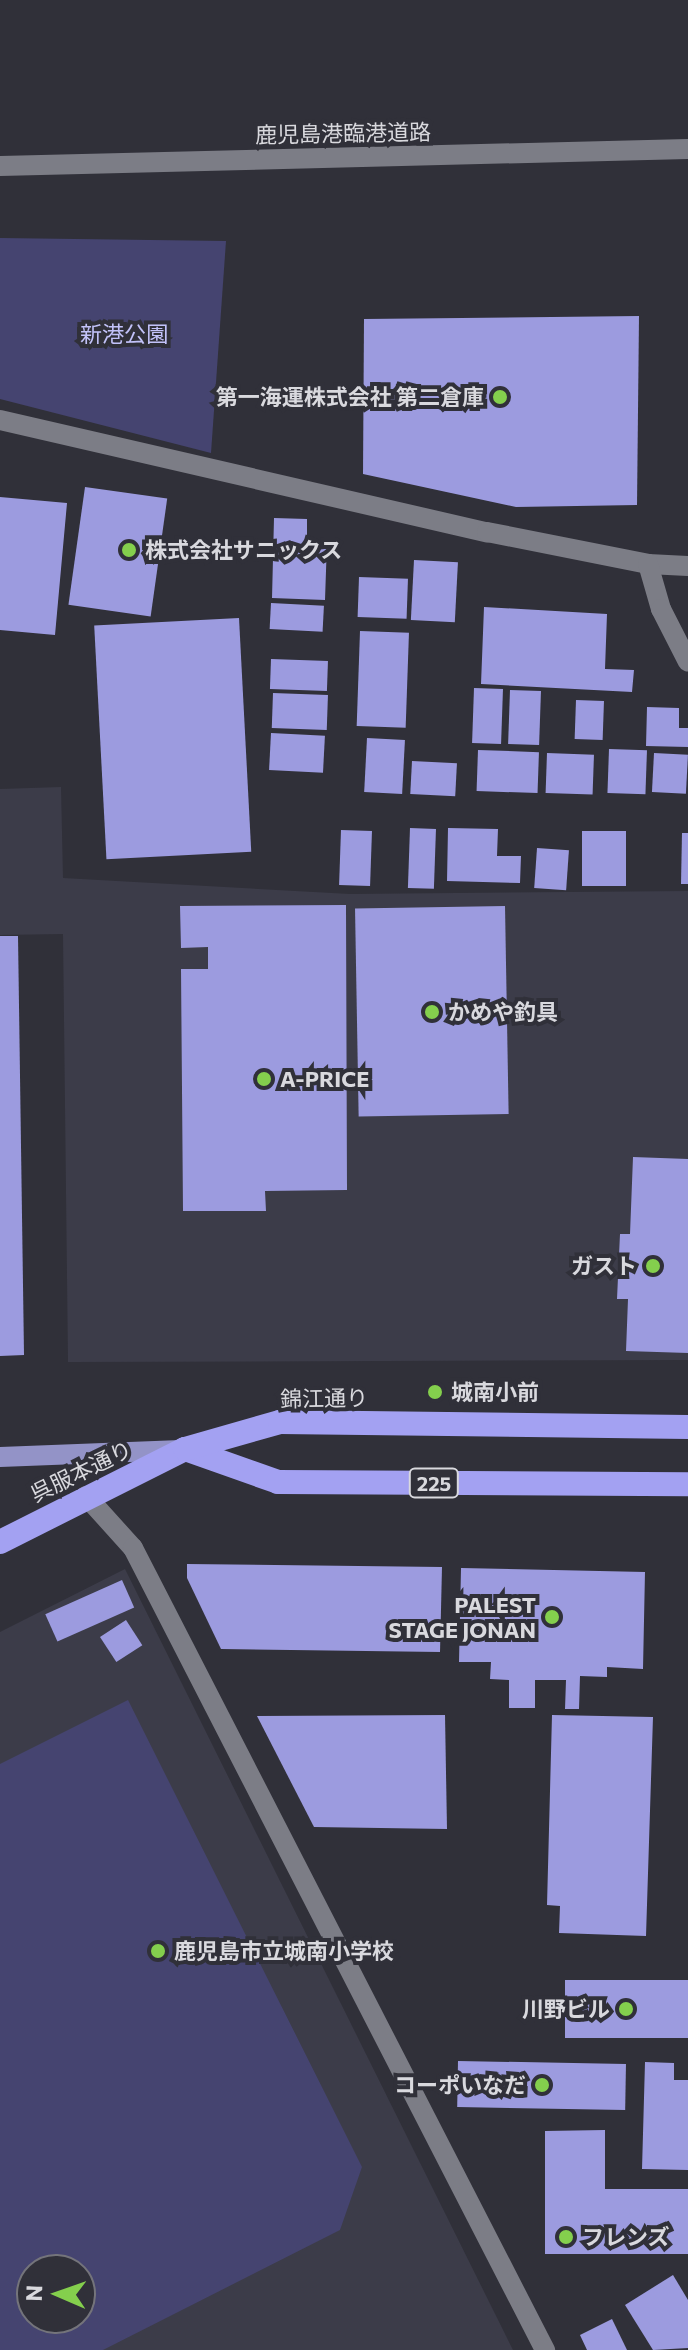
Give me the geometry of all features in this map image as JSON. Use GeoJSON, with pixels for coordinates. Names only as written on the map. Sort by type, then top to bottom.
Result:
{"type":"FeatureCollection","features":[{"type":"Feature","properties":{"kind":"highway","name":"錦江通り"},"geometry":{"type":"LineString","coordinates":[[185,1449],[280,1422],[688,1427]]}},
{"type":"Feature","properties":{"kind":"highway","name":"225"},"geometry":{"type":"LineString","coordinates":[[185,1449],[278,1482],[688,1484]]}},
{"type":"Feature","properties":{"kind":"highway","name":"呉服本通り"},"geometry":{"type":"LineString","coordinates":[[0,1542],[86,1496],[185,1449]]}},
{"type":"Feature","properties":{"kind":"main road"},"geometry":{"type":"LineString","coordinates":[[0,1457],[185,1449]]}},
{"type":"Feature","properties":{"kind":"street","name":"鹿児島港臨港道路"},"geometry":{"type":"LineString","coordinates":[[0,166],[688,149]]}},
{"type":"Feature","properties":{"kind":"street"},"geometry":{"type":"LineString","coordinates":[[0,420],[648,564],[688,566]]}},
{"type":"Feature","properties":{"kind":"street"},"geometry":{"type":"LineString","coordinates":[[648,564],[661,609],[688,662]]}},
{"type":"Feature","properties":{"kind":"street"},"geometry":{"type":"LineString","coordinates":[[86,1496],[133,1548],[545,2350]]}},
{"type":"Feature","properties":{"kind":"shaded area"},"geometry":{"type":"Polygon","coordinates":[[[61,787],[63,878],[350,894],[688,891],[688,1360],[68,1362],[63,934],[0,935],[0,789],[61,787]]]}},
{"type":"Feature","properties":{"kind":"shaded area","name":"鹿児島市立城南小学校"},"geometry":{"type":"Polygon","coordinates":[[[125,1569],[513,2350],[0,2350],[0,1632],[125,1569]]]}},
{"type":"Feature","properties":{"kind":"green space","name":"新港公園"},"geometry":{"type":"Polygon","coordinates":[[[0,238],[226,241],[211,453],[0,399],[0,238]]]}},
{"type":"Feature","properties":{"kind":"green space","name":"鹿児島市立城南小学校"},"geometry":{"type":"Polygon","coordinates":[[[128,1700],[362,2167],[340,2230],[103,2350],[0,2350],[0,1764],[128,1700]]]}},
{"type":"Feature","properties":{"kind":"building","name":"第一海運株式会社 第二倉庫"},"geometry":{"type":"Polygon","coordinates":[[[639,316],[637,505],[516,507],[363,474],[364,319],[639,316]]]}},
{"type":"Feature","properties":{"kind":"building","name":"株式会社サニックス"},"geometry":{"type":"Polygon","coordinates":[[[85,487],[167,499],[151,616],[68,605],[85,487]]]}},
{"type":"Feature","properties":{"kind":"building"},"geometry":{"type":"Polygon","coordinates":[[[0,497],[67,503],[55,635],[0,630],[0,497]]]}},
{"type":"Feature","properties":{"kind":"building"},"geometry":{"type":"Polygon","coordinates":[[[274,518],[307,519],[307,542],[327,542],[325,600],[272,598],[274,518]]]}},
{"type":"Feature","properties":{"kind":"building"},"geometry":{"type":"Polygon","coordinates":[[[414,560],[458,562],[455,622],[411,620],[414,560]]]}},
{"type":"Feature","properties":{"kind":"building"},"geometry":{"type":"Polygon","coordinates":[[[359,577],[408,579],[407,619],[358,617],[359,577]]]}},
{"type":"Feature","properties":{"kind":"building"},"geometry":{"type":"Polygon","coordinates":[[[271,603],[324,606],[323,632],[270,629],[271,603]]]}},
{"type":"Feature","properties":{"kind":"building"},"geometry":{"type":"Polygon","coordinates":[[[484,607],[607,614],[605,669],[634,670],[632,692],[481,684],[484,607]]]}},
{"type":"Feature","properties":{"kind":"building"},"geometry":{"type":"Polygon","coordinates":[[[239,618],[251,852],[106,859],[94,626],[239,618]]]}},
{"type":"Feature","properties":{"kind":"building"},"geometry":{"type":"Polygon","coordinates":[[[360,631],[409,633],[406,728],[357,726],[360,631]]]}},
{"type":"Feature","properties":{"kind":"building"},"geometry":{"type":"Polygon","coordinates":[[[271,659],[328,661],[327,691],[270,689],[271,659]]]}},
{"type":"Feature","properties":{"kind":"building"},"geometry":{"type":"Polygon","coordinates":[[[474,688],[503,689],[501,744],[472,743],[474,688]]]}},
{"type":"Feature","properties":{"kind":"building"},"geometry":{"type":"Polygon","coordinates":[[[510,690],[541,691],[539,745],[508,744],[510,690]]]}},
{"type":"Feature","properties":{"kind":"building"},"geometry":{"type":"Polygon","coordinates":[[[273,693],[328,695],[327,730],[272,728],[273,693]]]}},
{"type":"Feature","properties":{"kind":"building"},"geometry":{"type":"Polygon","coordinates":[[[576,700],[604,701],[603,740],[575,739],[576,700]]]}},
{"type":"Feature","properties":{"kind":"building"},"geometry":{"type":"Polygon","coordinates":[[[647,707],[679,708],[679,728],[688,728],[688,747],[646,746],[647,707]]]}},
{"type":"Feature","properties":{"kind":"building"},"geometry":{"type":"Polygon","coordinates":[[[271,733],[325,736],[323,773],[269,770],[271,733]]]}},
{"type":"Feature","properties":{"kind":"building"},"geometry":{"type":"Polygon","coordinates":[[[367,738],[405,740],[402,794],[364,792],[367,738]]]}},
{"type":"Feature","properties":{"kind":"building"},"geometry":{"type":"Polygon","coordinates":[[[609,749],[647,750],[645,794],[607,793],[609,749]]]}},
{"type":"Feature","properties":{"kind":"building"},"geometry":{"type":"Polygon","coordinates":[[[478,750],[539,752],[538,793],[477,791],[478,750]]]}},
{"type":"Feature","properties":{"kind":"building"},"geometry":{"type":"Polygon","coordinates":[[[547,753],[594,755],[593,795],[546,793],[547,753]]]}},
{"type":"Feature","properties":{"kind":"building"},"geometry":{"type":"Polygon","coordinates":[[[654,753],[688,755],[686,794],[652,792],[654,753]]]}},
{"type":"Feature","properties":{"kind":"building"},"geometry":{"type":"Polygon","coordinates":[[[412,761],[457,763],[455,796],[410,794],[412,761]]]}},
{"type":"Feature","properties":{"kind":"building"},"geometry":{"type":"Polygon","coordinates":[[[410,828],[436,829],[434,889],[408,888],[410,828]]]}},
{"type":"Feature","properties":{"kind":"building"},"geometry":{"type":"Polygon","coordinates":[[[448,828],[498,829],[497,856],[521,856],[520,883],[447,881],[448,828]]]}},
{"type":"Feature","properties":{"kind":"building"},"geometry":{"type":"Polygon","coordinates":[[[341,830],[372,831],[370,886],[339,885],[341,830]]]}},
{"type":"Feature","properties":{"kind":"building"},"geometry":{"type":"Polygon","coordinates":[[[582,831],[626,831],[626,886],[582,886],[582,831]]]}},
{"type":"Feature","properties":{"kind":"building"},"geometry":{"type":"Polygon","coordinates":[[[682,833],[688,833],[688,884],[681,884],[682,833]]]}},
{"type":"Feature","properties":{"kind":"building"},"geometry":{"type":"Polygon","coordinates":[[[537,848],[569,850],[566,890],[534,888],[537,848]]]}},
{"type":"Feature","properties":{"kind":"building","name":"A-PRICE"},"geometry":{"type":"Polygon","coordinates":[[[346,905],[347,1190],[265,1191],[266,1211],[183,1211],[181,969],[208,969],[208,947],[181,948],[180,906],[346,905]]]}},
{"type":"Feature","properties":{"kind":"building","name":"かめや釣具"},"geometry":{"type":"Polygon","coordinates":[[[505,906],[509,1114],[359,1117],[355,909],[505,906]]]}},
{"type":"Feature","properties":{"kind":"building"},"geometry":{"type":"Polygon","coordinates":[[[0,936],[18,936],[24,1355],[0,1356],[0,936]]]}},
{"type":"Feature","properties":{"kind":"building","name":"ガスト"},"geometry":{"type":"Polygon","coordinates":[[[633,1157],[688,1159],[688,1353],[626,1351],[628,1299],[617,1299],[620,1234],[630,1234],[633,1157]]]}},
{"type":"Feature","properties":{"kind":"building"},"geometry":{"type":"Polygon","coordinates":[[[187,1564],[442,1567],[440,1652],[221,1649],[187,1578],[187,1564]]]}},
{"type":"Feature","properties":{"kind":"building","name":"PALEST STAGE JONAN"},"geometry":{"type":"Polygon","coordinates":[[[461,1568],[645,1572],[643,1669],[607,1667],[607,1677],[580,1676],[579,1709],[565,1709],[566,1680],[535,1680],[535,1708],[509,1708],[509,1680],[490,1679],[491,1662],[459,1662],[461,1568]]]}},
{"type":"Feature","properties":{"kind":"building"},"geometry":{"type":"Polygon","coordinates":[[[122,1580],[134,1607],[57,1642],[45,1614],[122,1580]]]}},
{"type":"Feature","properties":{"kind":"building"},"geometry":{"type":"Polygon","coordinates":[[[126,1620],[142,1645],[116,1662],[100,1637],[126,1620]]]}},
{"type":"Feature","properties":{"kind":"building"},"geometry":{"type":"Polygon","coordinates":[[[445,1715],[447,1829],[314,1827],[257,1716],[445,1715]]]}},
{"type":"Feature","properties":{"kind":"building"},"geometry":{"type":"Polygon","coordinates":[[[552,1715],[653,1717],[646,1936],[559,1933],[560,1906],[547,1905],[552,1715]]]}},
{"type":"Feature","properties":{"kind":"building","name":"川野ビル"},"geometry":{"type":"Polygon","coordinates":[[[565,1980],[688,1980],[688,2038],[565,2038],[565,1980]]]}},
{"type":"Feature","properties":{"kind":"building","name":"コーポいなだ"},"geometry":{"type":"Polygon","coordinates":[[[458,2061],[626,2064],[625,2110],[457,2107],[458,2061]]]}},
{"type":"Feature","properties":{"kind":"building"},"geometry":{"type":"Polygon","coordinates":[[[645,2062],[674,2063],[674,2080],[688,2080],[688,2170],[642,2169],[645,2062]]]}},
{"type":"Feature","properties":{"kind":"building"},"geometry":{"type":"Polygon","coordinates":[[[605,2130],[605,2189],[688,2189],[688,2254],[545,2254],[545,2131],[605,2130]]]}},
{"type":"Feature","properties":{"kind":"building"},"geometry":{"type":"Polygon","coordinates":[[[673,2275],[688,2300],[688,2348],[653,2350],[625,2305],[673,2275]]]}},
{"type":"Feature","properties":{"kind":"building"},"geometry":{"type":"Polygon","coordinates":[[[612,2319],[627,2350],[587,2350],[580,2335],[612,2319]]]}},
{"type":"Feature","properties":{"kind":"place","name":"第一海運株式会社 第二倉庫"},"geometry":{"type":"Point","coordinates":[500,397]}},
{"type":"Feature","properties":{"kind":"place","name":"株式会社サニックス"},"geometry":{"type":"Point","coordinates":[129,550]}},
{"type":"Feature","properties":{"kind":"place","name":"かめや釣具"},"geometry":{"type":"Point","coordinates":[432,1012]}},
{"type":"Feature","properties":{"kind":"place","name":"A-PRICE"},"geometry":{"type":"Point","coordinates":[264,1079]}},
{"type":"Feature","properties":{"kind":"place","name":"ガスト"},"geometry":{"type":"Point","coordinates":[653,1266]}},
{"type":"Feature","properties":{"kind":"place","name":"城南小前"},"geometry":{"type":"Point","coordinates":[435,1392]}},
{"type":"Feature","properties":{"kind":"place","name":"PALEST STAGE JONAN"},"geometry":{"type":"Point","coordinates":[552,1617]}},
{"type":"Feature","properties":{"kind":"place","name":"鹿児島市立城南小学校"},"geometry":{"type":"Point","coordinates":[158,1951]}},
{"type":"Feature","properties":{"kind":"place","name":"川野ビル"},"geometry":{"type":"Point","coordinates":[626,2009]}},
{"type":"Feature","properties":{"kind":"place","name":"コーポいなだ"},"geometry":{"type":"Point","coordinates":[542,2085]}},
{"type":"Feature","properties":{"kind":"place","name":"フレンズ"},"geometry":{"type":"Point","coordinates":[566,2237]}}]}
